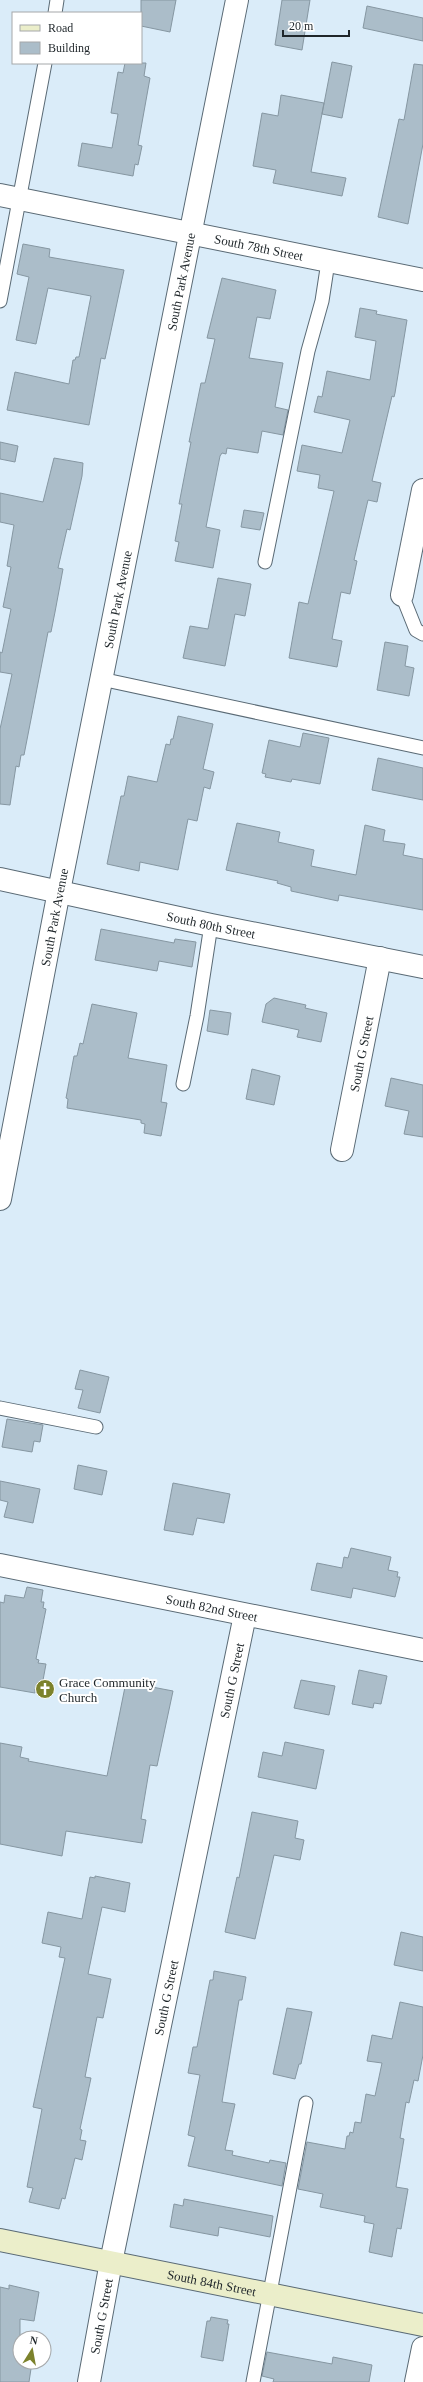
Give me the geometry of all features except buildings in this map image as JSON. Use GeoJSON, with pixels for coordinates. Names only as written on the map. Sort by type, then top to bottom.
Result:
{"type":"FeatureCollection","features":[{"type":"Feature","properties":{"kind":"main road","name":"South 84th Street"},"geometry":{"type":"LineString","coordinates":[[0,2240],[423,2325]]}},
{"type":"Feature","properties":{"kind":"street","name":"South Park Avenue"},"geometry":{"type":"LineString","coordinates":[[0,1199],[59,890],[237,0]]}},
{"type":"Feature","properties":{"kind":"street","name":"South 78th Street"},"geometry":{"type":"LineString","coordinates":[[9,197],[423,280]]}},
{"type":"Feature","properties":{"kind":"street"},"geometry":{"type":"LineString","coordinates":[[402,595],[423,490]]}},
{"type":"Feature","properties":{"kind":"street","name":"South 80th Street"},"geometry":{"type":"LineString","coordinates":[[0,879],[59,890],[211,925],[423,967]]}},
{"type":"Feature","properties":{"kind":"street","name":"South G Street"},"geometry":{"type":"LineString","coordinates":[[342,1150],[380,958]]}},
{"type":"Feature","properties":{"kind":"street","name":"South 82nd Street"},"geometry":{"type":"LineString","coordinates":[[0,1565],[423,1650]]}},
{"type":"Feature","properties":{"kind":"street","name":"South G Street"},"geometry":{"type":"LineString","coordinates":[[89,2382],[111,2262],[246,1615]]}},
{"type":"Feature","properties":{"kind":"street"},"geometry":{"type":"LineString","coordinates":[[416,2382],[423,2348]]}},
{"type":"Feature","properties":{"kind":"lane"},"geometry":{"type":"LineString","coordinates":[[55,12],[57,0]]}},
{"type":"Feature","properties":{"kind":"lane"},"geometry":{"type":"LineString","coordinates":[[0,301],[9,197],[45,64]]}},
{"type":"Feature","properties":{"kind":"lane"},"geometry":{"type":"LineString","coordinates":[[266,562],[308,351],[322,301],[328,262]]}},
{"type":"Feature","properties":{"kind":"lane"},"geometry":{"type":"LineString","coordinates":[[402,595],[416,630],[423,634]]}},
{"type":"Feature","properties":{"kind":"lane"},"geometry":{"type":"LineString","coordinates":[[101,679],[423,748]]}},
{"type":"Feature","properties":{"kind":"lane"},"geometry":{"type":"LineString","coordinates":[[183,1084],[197,1016],[211,925]]}},
{"type":"Feature","properties":{"kind":"lane"},"geometry":{"type":"LineString","coordinates":[[0,1408],[96,1427]]}},
{"type":"Feature","properties":{"kind":"lane"},"geometry":{"type":"LineString","coordinates":[[253,2382],[271,2295],[306,2103]]}},
{"type":"Feature","properties":{"kind":"place","name":"Grace Community Church"},"geometry":{"type":"Point","coordinates":[45,1689]}}]}
